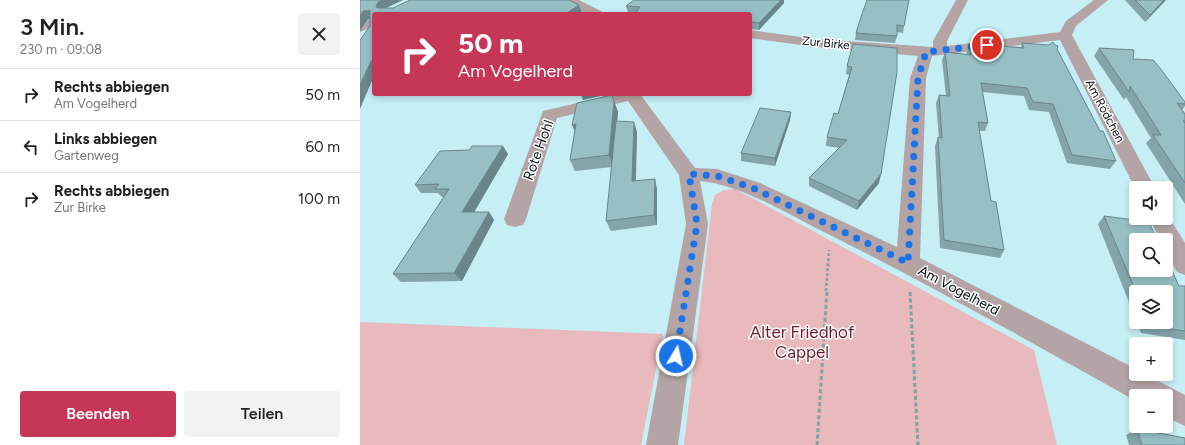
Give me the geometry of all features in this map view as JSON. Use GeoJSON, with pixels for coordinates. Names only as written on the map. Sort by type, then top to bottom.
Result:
{"type":"FeatureCollection","features":[{"type":"Feature","properties":{"kind":"street"},"geometry":{"type":"LineString","coordinates":[[570,0],[592,12]]}},
{"type":"Feature","properties":{"kind":"street"},"geometry":{"type":"LineString","coordinates":[[908,263],[918,78],[962,0]]}},
{"type":"Feature","properties":{"kind":"street"},"geometry":{"type":"LineString","coordinates":[[1065,35],[1071,24],[1102,0]]}},
{"type":"Feature","properties":{"kind":"street"},"geometry":{"type":"LineString","coordinates":[[360,17],[372,20]]}},
{"type":"Feature","properties":{"kind":"street"},"geometry":{"type":"LineString","coordinates":[[362,33],[372,23]]}},
{"type":"Feature","properties":{"kind":"street","name":"Zur Birke"},"geometry":{"type":"LineString","coordinates":[[752,34],[816,43],[933,52],[1065,35]]}},
{"type":"Feature","properties":{"kind":"street","name":"Am Rödchen"},"geometry":{"type":"LineString","coordinates":[[1065,35],[1141,181]]}},
{"type":"Feature","properties":{"kind":"street","name":"Rote Hohl"},"geometry":{"type":"LineString","coordinates":[[514,219],[549,114],[624,96]]}},
{"type":"Feature","properties":{"kind":"street"},"geometry":{"type":"LineString","coordinates":[[633,96],[689,174],[697,224],[662,445]]}},
{"type":"Feature","properties":{"kind":"street","name":"Am Vogelherd"},"geometry":{"type":"LineString","coordinates":[[689,174],[717,176],[753,188],[908,263],[1144,389]]}},
{"type":"Feature","properties":{"kind":"street"},"geometry":{"type":"LineString","coordinates":[[1164,225],[1185,265]]}},
{"type":"Feature","properties":{"kind":"street"},"geometry":{"type":"LineString","coordinates":[[1173,405],[1185,411]]}},
{"type":"Feature","properties":{"kind":"path"},"geometry":{"type":"LineString","coordinates":[[817,445],[830,248]]}},
{"type":"Feature","properties":{"kind":"path"},"geometry":{"type":"LineString","coordinates":[[908,263],[918,445]]}},
{"type":"Feature","properties":{"kind":"green space","name":"Alter Friedhof Cappel"},"geometry":{"type":"Polygon","coordinates":[[[735,189],[1034,350],[1057,445],[684,445],[712,204],[715,195],[724,190],[735,189]]]}},
{"type":"Feature","properties":{"kind":"green space"},"geometry":{"type":"Polygon","coordinates":[[[360,322],[663,334],[641,445],[360,445],[360,322]]]}},
{"type":"Feature","properties":{"kind":"building"},"geometry":{"type":"Polygon","coordinates":[[[360,0],[382,0],[378,2],[376,6],[377,8],[393,8],[410,0],[569,0],[579,5],[568,12],[372,12],[372,61],[360,85],[360,40],[370,26],[370,10],[363,11],[360,15],[360,0]]]}},
{"type":"Feature","properties":{"kind":"building"},"geometry":{"type":"Polygon","coordinates":[[[634,0],[781,0],[759,23],[752,22],[752,12],[636,12],[640,7],[626,6],[634,0]]]}},
{"type":"Feature","properties":{"kind":"building"},"geometry":{"type":"Polygon","coordinates":[[[867,0],[909,0],[904,26],[897,25],[897,36],[856,33],[867,0]]]}},
{"type":"Feature","properties":{"kind":"building"},"geometry":{"type":"Polygon","coordinates":[[[1135,0],[1164,0],[1150,15],[1135,0]]]}},
{"type":"Feature","properties":{"kind":"building"},"geometry":{"type":"Polygon","coordinates":[[[1053,42],[1058,46],[1057,49],[1100,131],[1103,131],[1116,161],[1072,155],[1053,104],[1033,102],[1027,88],[981,83],[988,123],[978,122],[991,201],[996,202],[1004,250],[944,240],[938,137],[942,138],[939,95],[950,96],[945,52],[971,55],[969,46],[1000,49],[998,46],[1024,48],[1022,43],[1049,45],[1053,42]]]}},
{"type":"Feature","properties":{"kind":"building"},"geometry":{"type":"Polygon","coordinates":[[[853,44],[897,48],[897,72],[881,174],[859,201],[809,178],[847,140],[827,137],[834,113],[838,114],[852,67],[847,66],[853,44]]]}},
{"type":"Feature","properties":{"kind":"building"},"geometry":{"type":"Polygon","coordinates":[[[1099,48],[1134,50],[1133,59],[1153,60],[1185,102],[1185,104],[1177,103],[1185,114],[1185,121],[1183,121],[1185,123],[1185,183],[1153,135],[1161,135],[1130,86],[1129,92],[1099,48]]]}},
{"type":"Feature","properties":{"kind":"building"},"geometry":{"type":"Polygon","coordinates":[[[612,96],[614,101],[609,155],[570,160],[576,124],[572,125],[577,103],[612,96]]]}},
{"type":"Feature","properties":{"kind":"building"},"geometry":{"type":"Polygon","coordinates":[[[760,108],[791,112],[775,158],[741,153],[760,108]]]}},
{"type":"Feature","properties":{"kind":"building"},"geometry":{"type":"Polygon","coordinates":[[[616,121],[634,122],[632,181],[655,179],[654,215],[606,221],[616,121]]]}},
{"type":"Feature","properties":{"kind":"building"},"geometry":{"type":"Polygon","coordinates":[[[472,146],[503,146],[462,212],[489,212],[454,273],[393,274],[449,189],[435,189],[439,184],[415,185],[440,151],[469,150],[472,146]]]}},
{"type":"Feature","properties":{"kind":"building"},"geometry":{"type":"Polygon","coordinates":[[[1104,216],[1129,219],[1129,225],[1150,225],[1154,233],[1129,233],[1129,275],[1104,216]]]}},
{"type":"Feature","properties":{"kind":"building"},"geometry":{"type":"Polygon","coordinates":[[[1173,273],[1179,286],[1185,286],[1185,331],[1171,329],[1173,329],[1173,285],[1133,285],[1130,277],[1173,277],[1173,273]]]}},
{"type":"Feature","properties":{"kind":"building"},"geometry":{"type":"Polygon","coordinates":[[[1138,433],[1158,433],[1185,438],[1185,445],[1142,445],[1138,433]]]}},
{"type":"Feature","properties":{"kind":"route"},"geometry":{"type":"LineString","coordinates":[[676,356],[697,224],[689,174],[717,176],[753,188],[908,263],[918,78],[926,52],[987,45]]}}]}
